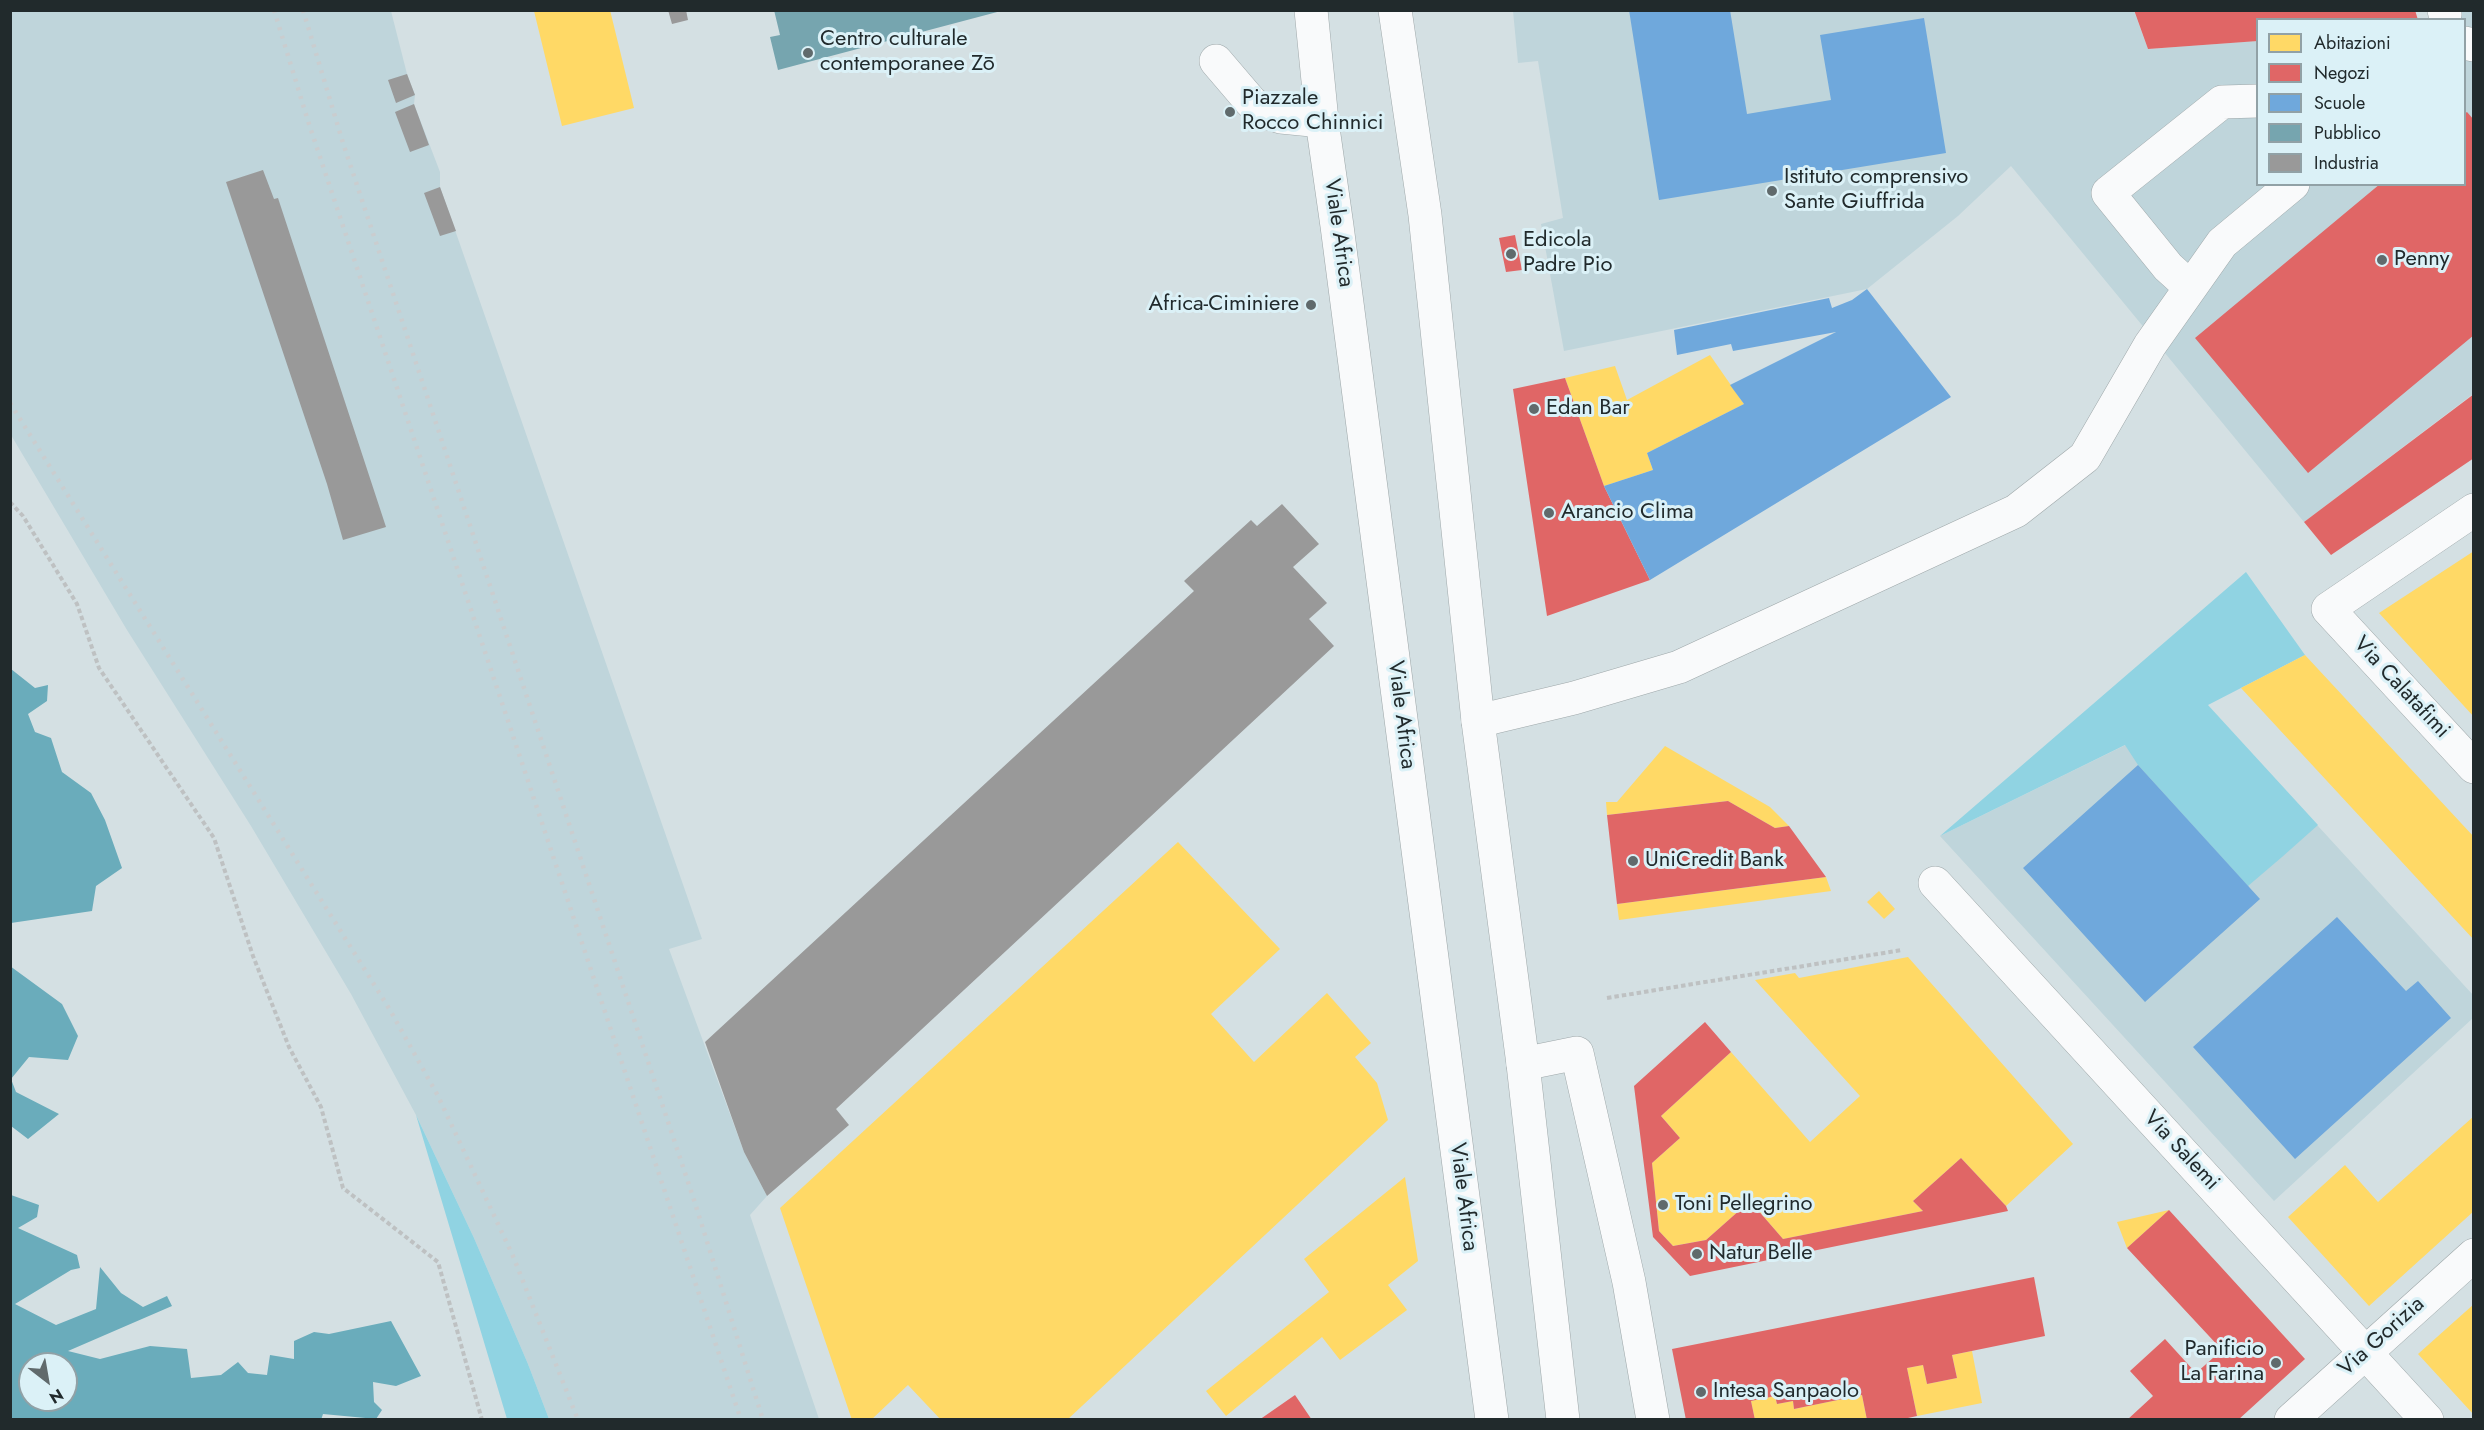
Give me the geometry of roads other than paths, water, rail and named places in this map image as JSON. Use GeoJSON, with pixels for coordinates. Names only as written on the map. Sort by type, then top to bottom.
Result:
{"type":"FeatureCollection","features":[{"type":"Feature","properties":{"kind":"main road","name":"Viale Africa"},"geometry":{"type":"LineString","coordinates":[[1311,10],[1322,121],[1492,1419]]}},
{"type":"Feature","properties":{"kind":"main road"},"geometry":{"type":"LineString","coordinates":[[1395,10],[1425,215],[1478,722],[1522,1064],[1563,1419]]}},
{"type":"Feature","properties":{"kind":"main road"},"geometry":{"type":"LineString","coordinates":[[1216,61],[1251,102],[1262,111],[1281,117],[1322,121]]}},
{"type":"Feature","properties":{"kind":"main road"},"geometry":{"type":"LineString","coordinates":[[2190,287],[2168,267],[2108,193],[2222,102],[2256,101]]}},
{"type":"Feature","properties":{"kind":"main road"},"geometry":{"type":"LineString","coordinates":[[1478,722],[1574,698],[1679,667],[2016,511],[2085,457],[2150,345],[2222,243],[2291,186]]}},
{"type":"Feature","properties":{"kind":"main road","name":"Via Calatafimi"},"geometry":{"type":"LineString","coordinates":[[2474,510],[2328,609],[2474,767]]}},
{"type":"Feature","properties":{"kind":"main road","name":"Via Salemi"},"geometry":{"type":"LineString","coordinates":[[1935,883],[2427,1419]]}},
{"type":"Feature","properties":{"kind":"main road"},"geometry":{"type":"LineString","coordinates":[[1522,1064],[1577,1053],[1629,1282],[1653,1419]]}},
{"type":"Feature","properties":{"kind":"main road","name":"Via Gorizia"},"geometry":{"type":"LineString","coordinates":[[2291,1419],[2474,1255]]}},
{"type":"Feature","properties":{"kind":"railway"},"geometry":{"type":"LineString","coordinates":[[274,10],[308,121],[741,1420]]}},
{"type":"Feature","properties":{"kind":"railway"},"geometry":{"type":"LineString","coordinates":[[303,10],[343,143],[694,1200],[763,1420]]}},
{"type":"Feature","properties":{"kind":"railway"},"geometry":{"type":"LineString","coordinates":[[10,403],[390,1010],[438,1096],[513,1256],[578,1420]]}},
{"type":"Feature","properties":{"kind":"place","name":"Centro culturale contemporanee Zō"},"geometry":{"type":"Point","coordinates":[808,53]}},
{"type":"Feature","properties":{"kind":"place","name":"Piazzale Rocco Chinnici"},"geometry":{"type":"Point","coordinates":[1230,112]}},
{"type":"Feature","properties":{"kind":"place","name":"Istituto comprensivo Sante Giuffrida"},"geometry":{"type":"Point","coordinates":[1772,191]}},
{"type":"Feature","properties":{"kind":"place","name":"Edicola Padre Pio"},"geometry":{"type":"Point","coordinates":[1511,254]}},
{"type":"Feature","properties":{"kind":"place","name":"Penny"},"geometry":{"type":"Point","coordinates":[2382,260]}},
{"type":"Feature","properties":{"kind":"place","name":"Africa-Ciminiere"},"geometry":{"type":"Point","coordinates":[1311,305]}},
{"type":"Feature","properties":{"kind":"place","name":"Edan Bar"},"geometry":{"type":"Point","coordinates":[1534,409]}},
{"type":"Feature","properties":{"kind":"place","name":"Arancio Clima"},"geometry":{"type":"Point","coordinates":[1549,513]}},
{"type":"Feature","properties":{"kind":"place","name":"UniCredit Bank"},"geometry":{"type":"Point","coordinates":[1633,861]}},
{"type":"Feature","properties":{"kind":"place","name":"Toni Pellegrino"},"geometry":{"type":"Point","coordinates":[1663,1205]}},
{"type":"Feature","properties":{"kind":"place","name":"Natur Belle"},"geometry":{"type":"Point","coordinates":[1697,1254]}},
{"type":"Feature","properties":{"kind":"place","name":"Panificio La Farina"},"geometry":{"type":"Point","coordinates":[2276,1363]}},
{"type":"Feature","properties":{"kind":"place","name":"Intesa Sanpaolo"},"geometry":{"type":"Point","coordinates":[1701,1392]}}]}
